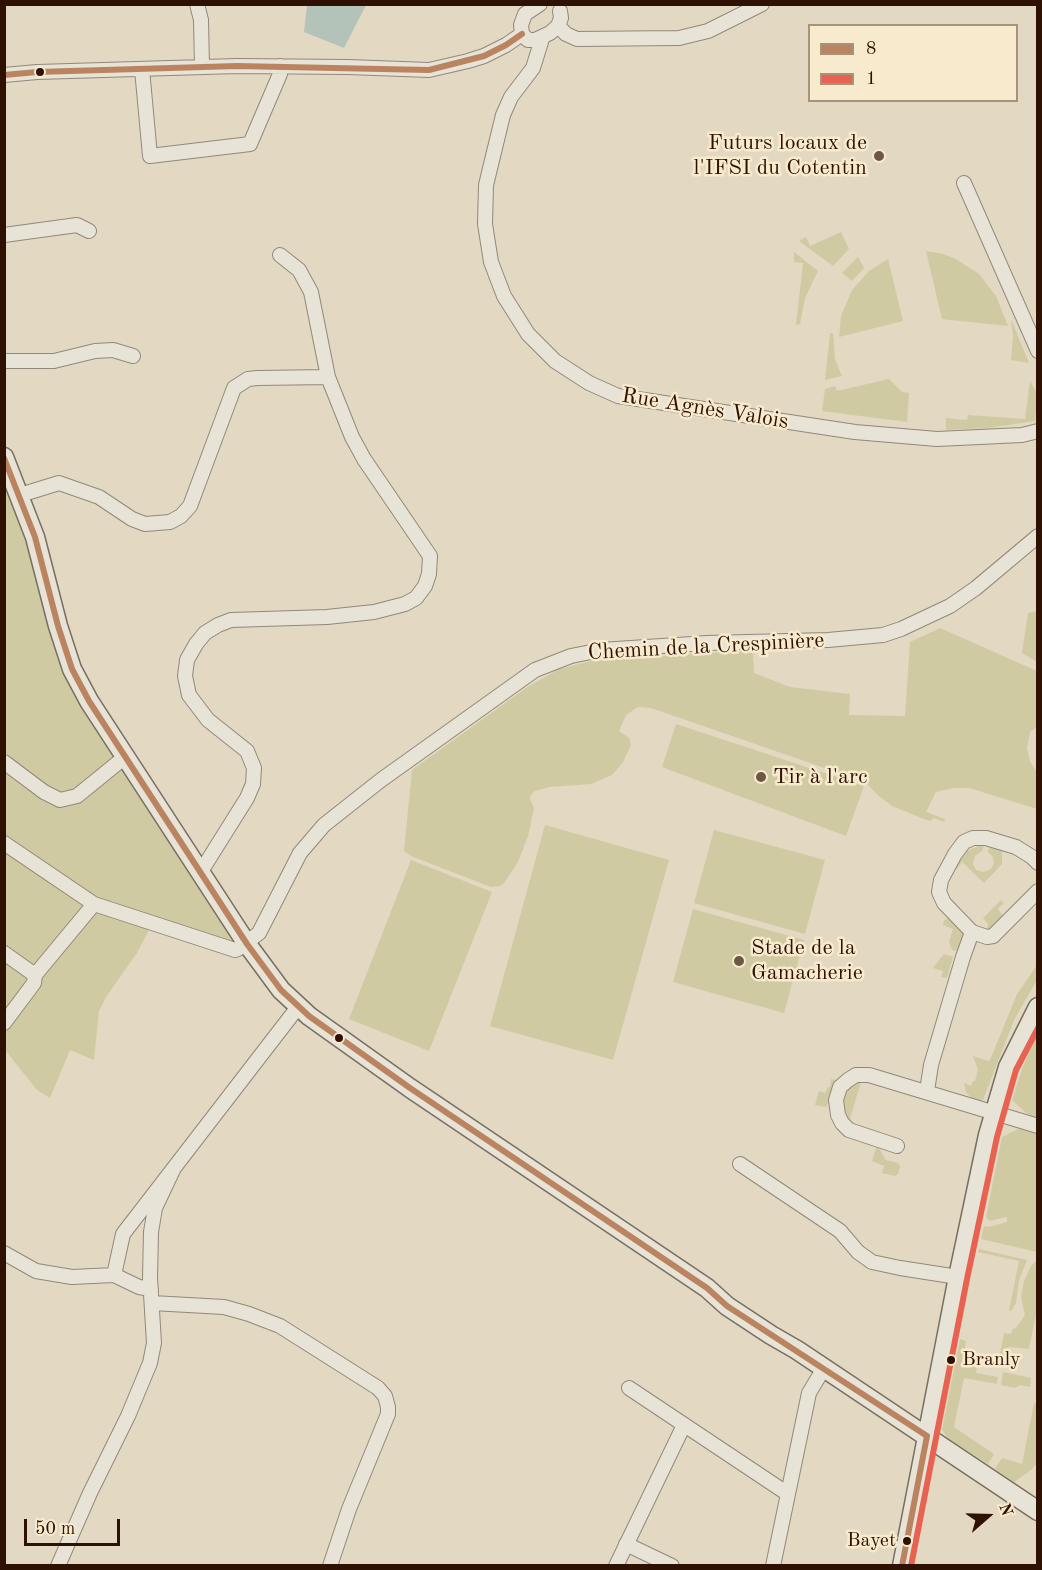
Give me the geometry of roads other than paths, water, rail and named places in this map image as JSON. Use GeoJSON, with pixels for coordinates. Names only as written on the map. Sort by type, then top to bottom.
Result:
{"type":"FeatureCollection","features":[{"type":"Feature","properties":{"kind":"street"},"geometry":{"type":"LineString","coordinates":[[197,4],[201,20],[202,67]]}},
{"type":"Feature","properties":{"kind":"street"},"geometry":{"type":"LineString","coordinates":[[540,4],[525,14],[521,25],[522,34],[528,40],[542,39],[558,26],[561,18],[559,6]]}},
{"type":"Feature","properties":{"kind":"street"},"geometry":{"type":"LineString","coordinates":[[558,26],[577,39],[679,38],[708,31],[762,4]]}},
{"type":"Feature","properties":{"kind":"street"},"geometry":{"type":"LineString","coordinates":[[4,75],[280,66],[429,70],[484,56],[522,34]]}},
{"type":"Feature","properties":{"kind":"street","name":"Rue Agnès Valois"},"geometry":{"type":"LineString","coordinates":[[542,39],[533,68],[511,97],[503,114],[486,185],[485,224],[491,261],[504,296],[528,334],[555,361],[589,383],[618,396],[855,432],[937,439],[1022,435],[1038,430]]}},
{"type":"Feature","properties":{"kind":"street"},"geometry":{"type":"LineString","coordinates":[[142,69],[150,156],[250,144],[280,74],[280,66]]}},
{"type":"Feature","properties":{"kind":"street"},"geometry":{"type":"LineString","coordinates":[[964,183],[1038,351]]}},
{"type":"Feature","properties":{"kind":"street"},"geometry":{"type":"LineString","coordinates":[[4,234],[77,225],[88,231]]}},
{"type":"Feature","properties":{"kind":"street"},"geometry":{"type":"LineString","coordinates":[[200,873],[248,798],[253,784],[254,768],[247,751],[208,720],[189,695],[185,676],[187,660],[196,644],[205,633],[231,620],[327,617],[374,612],[405,604],[416,598],[425,586],[429,574],[430,556],[364,459],[352,437],[328,377],[311,292],[299,270],[280,255]]}},
{"type":"Feature","properties":{"kind":"street"},"geometry":{"type":"LineString","coordinates":[[4,361],[54,360],[94,351],[113,350],[132,356]]}},
{"type":"Feature","properties":{"kind":"street"},"geometry":{"type":"LineString","coordinates":[[20,495],[59,483],[99,497],[132,519],[145,524],[170,522],[181,516],[190,506],[234,388],[248,379],[328,377]]}},
{"type":"Feature","properties":{"kind":"street"},"geometry":{"type":"LineString","coordinates":[[4,457],[35,537],[55,616],[72,669],[89,701],[200,873],[281,990],[298,1007],[410,1088],[707,1287],[736,1312],[1038,1511]]}},
{"type":"Feature","properties":{"kind":"street","name":"Chemin de la Crespinière"},"geometry":{"type":"LineString","coordinates":[[247,944],[257,936],[267,921],[300,853],[324,825],[444,734],[519,680],[546,665],[580,653],[601,650],[828,640],[883,635],[939,612],[959,600],[1038,536]]}},
{"type":"Feature","properties":{"kind":"street"},"geometry":{"type":"LineString","coordinates":[[4,762],[44,792],[60,800],[77,796],[125,757]]}},
{"type":"Feature","properties":{"kind":"street"},"geometry":{"type":"LineString","coordinates":[[1038,863],[1022,850],[986,838],[973,838],[961,845],[944,873],[939,892],[944,903],[972,932],[987,937],[993,936],[1038,891]]}},
{"type":"Feature","properties":{"kind":"street"},"geometry":{"type":"LineString","coordinates":[[4,843],[94,904],[235,950],[247,944]]}},
{"type":"Feature","properties":{"kind":"street"},"geometry":{"type":"LineString","coordinates":[[4,1023],[34,983],[35,975],[94,904]]}},
{"type":"Feature","properties":{"kind":"street"},"geometry":{"type":"LineString","coordinates":[[927,1091],[931,1065],[972,932]]}},
{"type":"Feature","properties":{"kind":"street"},"geometry":{"type":"LineString","coordinates":[[4,953],[35,975]]}},
{"type":"Feature","properties":{"kind":"street"},"geometry":{"type":"LineString","coordinates":[[114,1275],[123,1233],[298,1007]]}},
{"type":"Feature","properties":{"kind":"street"},"geometry":{"type":"LineString","coordinates":[[902,1566],[958,1276],[994,1112],[1008,1068],[1038,1007]]}},
{"type":"Feature","properties":{"kind":"street"},"geometry":{"type":"LineString","coordinates":[[897,1146],[845,1127],[836,1105],[840,1087],[852,1077],[865,1074],[1038,1126]]}},
{"type":"Feature","properties":{"kind":"street"},"geometry":{"type":"LineString","coordinates":[[740,1164],[840,1231],[858,1252],[872,1262],[958,1276]]}},
{"type":"Feature","properties":{"kind":"street"},"geometry":{"type":"LineString","coordinates":[[58,1566],[90,1493],[128,1416],[150,1363],[154,1343],[151,1232],[155,1208],[173,1170]]}},
{"type":"Feature","properties":{"kind":"street"},"geometry":{"type":"LineString","coordinates":[[4,1253],[36,1270],[72,1277],[114,1275],[139,1287],[151,1288]]}},
{"type":"Feature","properties":{"kind":"street"},"geometry":{"type":"LineString","coordinates":[[152,1303],[224,1307],[280,1326],[378,1388],[385,1396],[388,1414],[349,1509],[330,1566]]}},
{"type":"Feature","properties":{"kind":"street"},"geometry":{"type":"LineString","coordinates":[[773,1566],[809,1393],[824,1368]]}},
{"type":"Feature","properties":{"kind":"street"},"geometry":{"type":"LineString","coordinates":[[629,1388],[788,1494]]}},
{"type":"Feature","properties":{"kind":"street"},"geometry":{"type":"LineString","coordinates":[[616,1566],[684,1425]]}},
{"type":"Feature","properties":{"kind":"street"},"geometry":{"type":"LineString","coordinates":[[626,1544],[672,1566]]}},
{"type":"Feature","properties":{"kind":"place","name":"Futurs locaux de l'IFSI du Cotentin"},"geometry":{"type":"Point","coordinates":[879,156]}},
{"type":"Feature","properties":{"kind":"place","name":"Tir à l'arc"},"geometry":{"type":"Point","coordinates":[761,777]}},
{"type":"Feature","properties":{"kind":"place","name":"Stade de la Gamacherie"},"geometry":{"type":"Point","coordinates":[739,961]}},
{"type":"Feature","properties":{"kind":"place","name":"Branly"},"geometry":{"type":"Point","coordinates":[951,1360]}},
{"type":"Feature","properties":{"kind":"place","name":"Bayet"},"geometry":{"type":"Point","coordinates":[907,1541]}}]}
